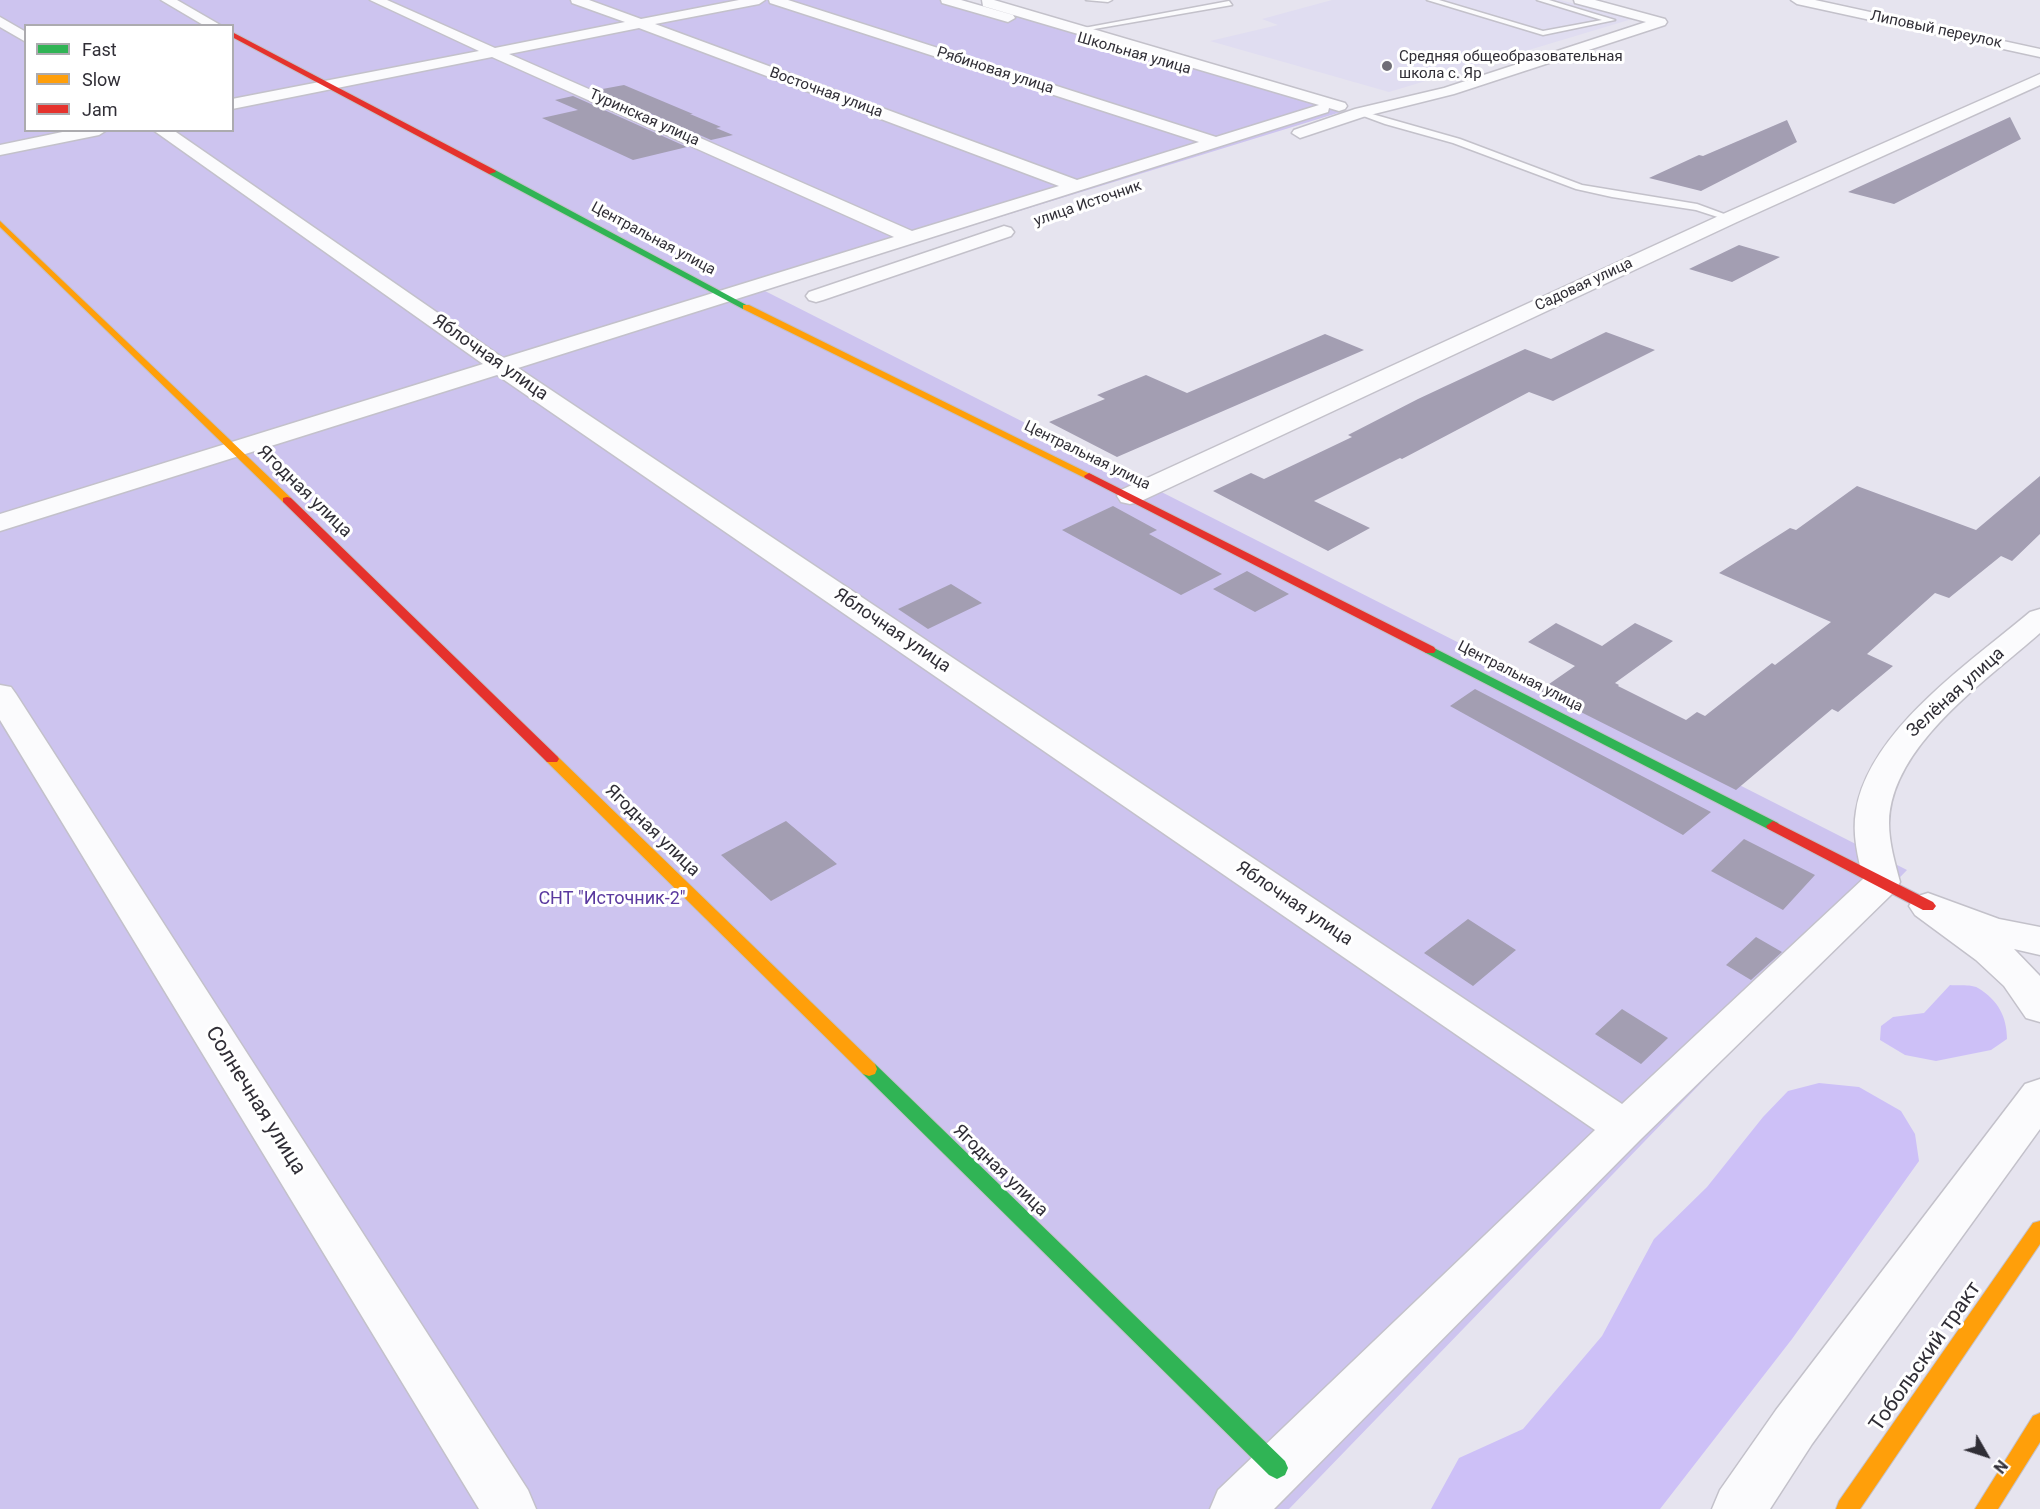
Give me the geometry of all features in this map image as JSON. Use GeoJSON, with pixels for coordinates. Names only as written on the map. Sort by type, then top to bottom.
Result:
{"type":"FeatureCollection","features":[{"type":"Feature","properties":{"kind":"main road","name":"Центральная улица"},"geometry":{"type":"LineString","coordinates":[[234,35],[726,297],[1130,496],[1928,906]]}},
{"type":"Feature","properties":{"kind":"main road","name":"Ягодная улица"},"geometry":{"type":"LineString","coordinates":[[0,223],[234,448],[1277,1468]]}},
{"type":"Feature","properties":{"kind":"main road","name":"Тобольский тракт"},"geometry":{"type":"LineString","coordinates":[[1847,1509],[2040,1229]]}},
{"type":"Feature","properties":{"kind":"main road"},"geometry":{"type":"LineString","coordinates":[[1986,1509],[2040,1423]]}},
{"type":"Feature","properties":{"kind":"street"},"geometry":{"type":"LineString","coordinates":[[167,0],[212,24]]}},
{"type":"Feature","properties":{"kind":"street","name":"Туринская улица"},"geometry":{"type":"LineString","coordinates":[[376,0],[912,238]]}},
{"type":"Feature","properties":{"kind":"street","name":"Восточная улица"},"geometry":{"type":"LineString","coordinates":[[577,0],[1076,186]]}},
{"type":"Feature","properties":{"kind":"street"},"geometry":{"type":"LineString","coordinates":[[234,104],[759,0]]}},
{"type":"Feature","properties":{"kind":"street","name":"Рябиновая улица"},"geometry":{"type":"LineString","coordinates":[[775,0],[1215,142]]}},
{"type":"Feature","properties":{"kind":"street","name":"Школьная улица"},"geometry":{"type":"LineString","coordinates":[[947,0],[1322,109],[1215,142]]}},
{"type":"Feature","properties":{"kind":"street"},"geometry":{"type":"LineString","coordinates":[[988,0],[988,3],[1077,30],[1361,112]]}},
{"type":"Feature","properties":{"kind":"street"},"geometry":{"type":"LineString","coordinates":[[1270,143],[1361,112],[1449,91],[1660,22],[1581,0]]}},
{"type":"Feature","properties":{"kind":"street","name":"Липовый переулок"},"geometry":{"type":"LineString","coordinates":[[1797,0],[2040,53]]}},
{"type":"Feature","properties":{"kind":"street"},"geometry":{"type":"LineString","coordinates":[[1614,9],[1648,2]]}},
{"type":"Feature","properties":{"kind":"street"},"geometry":{"type":"LineString","coordinates":[[0,21],[24,37]]}},
{"type":"Feature","properties":{"kind":"street","name":"Садовая улица"},"geometry":{"type":"LineString","coordinates":[[1130,496],[1730,218],[2040,79]]}},
{"type":"Feature","properties":{"kind":"street"},"geometry":{"type":"LineString","coordinates":[[0,150],[89,132]]}},
{"type":"Feature","properties":{"kind":"street","name":"Яблочная улица"},"geometry":{"type":"LineString","coordinates":[[165,132],[500,366],[1625,1128]]}},
{"type":"Feature","properties":{"kind":"street"},"geometry":{"type":"LineString","coordinates":[[0,523],[1215,142]]}},
{"type":"Feature","properties":{"kind":"street","name":"улица Источник"},"geometry":{"type":"LineString","coordinates":[[816,296],[1020,227]]}},
{"type":"Feature","properties":{"kind":"street","name":"Зелёная улица"},"geometry":{"type":"LineString","coordinates":[[1882,882],[1873,845],[1872,819],[1888,768],[1902,742],[1919,723],[2040,618]]}},
{"type":"Feature","properties":{"kind":"street","name":"Солнечная улица"},"geometry":{"type":"LineString","coordinates":[[0,694],[509,1509]]}},
{"type":"Feature","properties":{"kind":"street"},"geometry":{"type":"LineString","coordinates":[[1237,1509],[1625,1128],[1882,882]]}},
{"type":"Feature","properties":{"kind":"street"},"geometry":{"type":"LineString","coordinates":[[1928,906],[1985,929],[2040,941]]}},
{"type":"Feature","properties":{"kind":"street"},"geometry":{"type":"LineString","coordinates":[[1928,906],[1992,952],[2022,982],[2040,1007]]}},
{"type":"Feature","properties":{"kind":"street"},"geometry":{"type":"LineString","coordinates":[[1739,1509],[1794,1427],[2040,1096]]}},
{"type":"Feature","properties":{"kind":"lane"},"geometry":{"type":"LineString","coordinates":[[1090,0],[1108,0]]}},
{"type":"Feature","properties":{"kind":"lane"},"geometry":{"type":"LineString","coordinates":[[1431,0],[1543,33],[1611,20],[1541,0]]}},
{"type":"Feature","properties":{"kind":"lane"},"geometry":{"type":"LineString","coordinates":[[1077,30],[1229,3]]}},
{"type":"Feature","properties":{"kind":"lane"},"geometry":{"type":"LineString","coordinates":[[1361,112],[1396,127],[1469,145],[1571,185],[1620,196],[1700,207],[1730,218]]}},
{"type":"Feature","properties":{"kind":"shaded area","name":"Средняя общеобразовательная школа с. Яр"},"geometry":{"type":"Polygon","coordinates":[[[1332,0],[1560,0],[1632,19],[1389,92],[1210,41],[1278,25],[1262,19],[1332,0]]]}},
{"type":"Feature","properties":{"kind":"shaded area"},"geometry":{"type":"Polygon","coordinates":[[[1950,985],[1975,987],[1991,998],[2003,1016],[2007,1039],[1991,1050],[1936,1061],[1905,1055],[1880,1040],[1881,1026],[1893,1017],[1924,1013],[1950,985]]]}},
{"type":"Feature","properties":{"kind":"shaded area"},"geometry":{"type":"Polygon","coordinates":[[[1819,1083],[1859,1087],[1901,1111],[1915,1134],[1919,1161],[1792,1339],[1660,1509],[1431,1509],[1459,1458],[1523,1429],[1602,1336],[1654,1239],[1707,1187],[1763,1117],[1788,1091],[1819,1083]]]}},
{"type":"Feature","properties":{"kind":"green space","name":"СНТ \"Источник-2\""},"geometry":{"type":"Polygon","coordinates":[[[0,0],[941,0],[973,4],[1341,112],[763,290],[1907,870],[1289,1509],[0,1509],[0,0]]]}},
{"type":"Feature","properties":{"kind":"building"},"geometry":{"type":"Polygon","coordinates":[[[624,85],[693,114],[690,114],[721,127],[716,128],[733,135],[711,140],[597,90],[624,85]]]}},
{"type":"Feature","properties":{"kind":"building"},"geometry":{"type":"Polygon","coordinates":[[[573,96],[687,147],[633,160],[542,118],[578,110],[555,100],[573,96]]]}},
{"type":"Feature","properties":{"kind":"building"},"geometry":{"type":"Polygon","coordinates":[[[2010,117],[2021,139],[1894,204],[1848,192],[2010,117]]]}},
{"type":"Feature","properties":{"kind":"building"},"geometry":{"type":"Polygon","coordinates":[[[1787,120],[1797,142],[1701,191],[1649,178],[1699,155],[1703,156],[1787,120]]]}},
{"type":"Feature","properties":{"kind":"building"},"geometry":{"type":"Polygon","coordinates":[[[1739,245],[1780,257],[1732,282],[1689,269],[1739,245]]]}},
{"type":"Feature","properties":{"kind":"building"},"geometry":{"type":"Polygon","coordinates":[[[1606,332],[1655,350],[1553,401],[1529,392],[1402,459],[1314,501],[1370,528],[1328,551],[1213,491],[1251,473],[1264,479],[1352,437],[1348,435],[1418,399],[1525,349],[1551,359],[1606,332]]]}},
{"type":"Feature","properties":{"kind":"building"},"geometry":{"type":"Polygon","coordinates":[[[1325,334],[1364,350],[1117,457],[1049,422],[1105,399],[1097,395],[1146,375],[1187,393],[1325,334]]]}},
{"type":"Feature","properties":{"kind":"building"},"geometry":{"type":"Polygon","coordinates":[[[2040,476],[2040,534],[2012,561],[2001,556],[1949,598],[1935,593],[1867,654],[1893,666],[1838,712],[1832,709],[1736,790],[1539,691],[1575,666],[1528,642],[1556,623],[1602,646],[1635,623],[1673,641],[1615,683],[1686,720],[1697,712],[1705,716],[1772,663],[1775,665],[1831,622],[1719,573],[1790,528],[1796,530],[1857,486],[1976,530],[2040,476]]]}},
{"type":"Feature","properties":{"kind":"building"},"geometry":{"type":"Polygon","coordinates":[[[1113,506],[1157,530],[1149,534],[1222,574],[1181,595],[1062,530],[1113,506]]]}},
{"type":"Feature","properties":{"kind":"building"},"geometry":{"type":"Polygon","coordinates":[[[1247,571],[1289,594],[1255,612],[1213,589],[1247,571]]]}},
{"type":"Feature","properties":{"kind":"building"},"geometry":{"type":"Polygon","coordinates":[[[951,584],[982,603],[928,629],[898,609],[951,584]]]}},
{"type":"Feature","properties":{"kind":"building"},"geometry":{"type":"Polygon","coordinates":[[[1475,689],[1711,812],[1683,835],[1450,706],[1475,689]]]}},
{"type":"Feature","properties":{"kind":"building"},"geometry":{"type":"Polygon","coordinates":[[[786,821],[837,864],[771,901],[721,855],[786,821]]]}},
{"type":"Feature","properties":{"kind":"building"},"geometry":{"type":"Polygon","coordinates":[[[1744,839],[1815,875],[1783,910],[1711,871],[1744,839]]]}},
{"type":"Feature","properties":{"kind":"building"},"geometry":{"type":"Polygon","coordinates":[[[1468,919],[1516,950],[1473,986],[1424,953],[1468,919]]]}},
{"type":"Feature","properties":{"kind":"building"},"geometry":{"type":"Polygon","coordinates":[[[1756,937],[1782,952],[1751,980],[1726,965],[1756,937]]]}},
{"type":"Feature","properties":{"kind":"building"},"geometry":{"type":"Polygon","coordinates":[[[1622,1009],[1668,1038],[1641,1064],[1595,1034],[1622,1009]]]}},
{"type":"Feature","properties":{"kind":"traffic: fast"},"geometry":{"type":"LineString","coordinates":[[492,172],[746,307]]}},
{"type":"Feature","properties":{"kind":"traffic: fast"},"geometry":{"type":"LineString","coordinates":[[1430,650],[1773,826]]}},
{"type":"Feature","properties":{"kind":"traffic: fast"},"geometry":{"type":"LineString","coordinates":[[869,1069],[1277,1468]]}},
{"type":"Feature","properties":{"kind":"traffic: slow"},"geometry":{"type":"LineString","coordinates":[[0,223],[287,500]]}},
{"type":"Feature","properties":{"kind":"traffic: slow"},"geometry":{"type":"LineString","coordinates":[[746,307],[1089,476]]}},
{"type":"Feature","properties":{"kind":"traffic: slow"},"geometry":{"type":"LineString","coordinates":[[552,759],[869,1069]]}},
{"type":"Feature","properties":{"kind":"traffic: slow"},"geometry":{"type":"LineString","coordinates":[[1847,1509],[2040,1229]]}},
{"type":"Feature","properties":{"kind":"traffic: slow"},"geometry":{"type":"LineString","coordinates":[[1986,1509],[2040,1423]]}},
{"type":"Feature","properties":{"kind":"traffic: jam"},"geometry":{"type":"LineString","coordinates":[[234,35],[492,172]]}},
{"type":"Feature","properties":{"kind":"traffic: jam"},"geometry":{"type":"LineString","coordinates":[[1089,476],[1430,650]]}},
{"type":"Feature","properties":{"kind":"traffic: jam"},"geometry":{"type":"LineString","coordinates":[[287,500],[552,759]]}},
{"type":"Feature","properties":{"kind":"traffic: jam"},"geometry":{"type":"LineString","coordinates":[[1773,826],[1928,906]]}},
{"type":"Feature","properties":{"kind":"place","name":"Средняя общеобразовательная школа с. Яр"},"geometry":{"type":"Point","coordinates":[1387,66]}}]}
